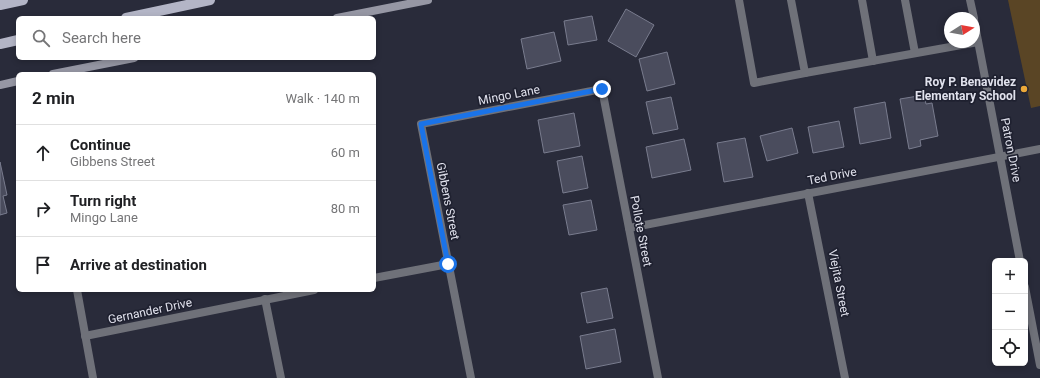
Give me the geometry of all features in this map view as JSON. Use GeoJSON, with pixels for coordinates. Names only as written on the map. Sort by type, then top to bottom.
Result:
{"type":"FeatureCollection","features":[{"type":"Feature","properties":{"kind":"main road"},"geometry":{"type":"LineString","coordinates":[[0,5],[23,0]]}},
{"type":"Feature","properties":{"kind":"main road"},"geometry":{"type":"LineString","coordinates":[[135,16],[210,0]]}},
{"type":"Feature","properties":{"kind":"main road"},"geometry":{"type":"LineString","coordinates":[[0,44],[16,40]]}},
{"type":"Feature","properties":{"kind":"street"},"geometry":{"type":"LineString","coordinates":[[347,16],[428,0]]}},
{"type":"Feature","properties":{"kind":"street"},"geometry":{"type":"LineString","coordinates":[[739,0],[754,84],[805,73],[946,48]]}},
{"type":"Feature","properties":{"kind":"street"},"geometry":{"type":"LineString","coordinates":[[791,0],[805,73]]}},
{"type":"Feature","properties":{"kind":"street"},"geometry":{"type":"LineString","coordinates":[[862,0],[873,61]]}},
{"type":"Feature","properties":{"kind":"street"},"geometry":{"type":"LineString","coordinates":[[905,0],[915,54]]}},
{"type":"Feature","properties":{"kind":"street","name":"Patron Drive"},"geometry":{"type":"LineString","coordinates":[[970,0],[973,12]]}},
{"type":"Feature","properties":{"kind":"street","name":"Patron Drive"},"geometry":{"type":"LineString","coordinates":[[979,48],[1019,258]]}},
{"type":"Feature","properties":{"kind":"street"},"geometry":{"type":"LineString","coordinates":[[63,72],[124,60]]}},
{"type":"Feature","properties":{"kind":"street"},"geometry":{"type":"LineString","coordinates":[[0,85],[16,81]]}},
{"type":"Feature","properties":{"kind":"street","name":"Mingo Lane"},"geometry":{"type":"LineString","coordinates":[[421,124],[602,89]]}},
{"type":"Feature","properties":{"kind":"street","name":"Pollote Street"},"geometry":{"type":"LineString","coordinates":[[602,89],[658,378]]}},
{"type":"Feature","properties":{"kind":"street","name":"Gibbens Street"},"geometry":{"type":"LineString","coordinates":[[421,124],[471,378]]}},
{"type":"Feature","properties":{"kind":"street","name":"Ted Drive"},"geometry":{"type":"LineString","coordinates":[[629,228],[1040,148]]}},
{"type":"Feature","properties":{"kind":"street","name":"Viejita Street"},"geometry":{"type":"LineString","coordinates":[[808,193],[845,378]]}},
{"type":"Feature","properties":{"kind":"street"},"geometry":{"type":"LineString","coordinates":[[376,278],[448,264]]}},
{"type":"Feature","properties":{"kind":"street"},"geometry":{"type":"LineString","coordinates":[[77,292],[93,378]]}},
{"type":"Feature","properties":{"kind":"street","name":"Gernander Drive"},"geometry":{"type":"LineString","coordinates":[[85,336],[303,292]]}},
{"type":"Feature","properties":{"kind":"street"},"geometry":{"type":"LineString","coordinates":[[1026,294],[1040,365]]}},
{"type":"Feature","properties":{"kind":"street"},"geometry":{"type":"LineString","coordinates":[[265,299],[281,378]]}},
{"type":"Feature","properties":{"kind":"shaded area"},"geometry":{"type":"Polygon","coordinates":[[[1008,0],[1040,0],[1040,106],[1031,108],[1008,0]]]}},
{"type":"Feature","properties":{"kind":"building"},"geometry":{"type":"Polygon","coordinates":[[[626,9],[654,25],[636,57],[608,41],[626,9]]]}},
{"type":"Feature","properties":{"kind":"building"},"geometry":{"type":"Polygon","coordinates":[[[592,16],[597,40],[568,45],[564,21],[592,16]]]}},
{"type":"Feature","properties":{"kind":"building"},"geometry":{"type":"Polygon","coordinates":[[[554,32],[561,61],[527,69],[521,39],[554,32]]]}},
{"type":"Feature","properties":{"kind":"building"},"geometry":{"type":"Polygon","coordinates":[[[667,52],[675,84],[647,91],[639,59],[667,52]]]}},
{"type":"Feature","properties":{"kind":"building"},"geometry":{"type":"Polygon","coordinates":[[[924,95],[926,104],[932,103],[938,136],[920,140],[921,146],[909,149],[900,99],[924,95]]]}},
{"type":"Feature","properties":{"kind":"building"},"geometry":{"type":"Polygon","coordinates":[[[671,97],[678,129],[653,134],[646,102],[671,97]]]}},
{"type":"Feature","properties":{"kind":"building"},"geometry":{"type":"Polygon","coordinates":[[[885,102],[891,138],[860,144],[854,108],[885,102]]]}},
{"type":"Feature","properties":{"kind":"building"},"geometry":{"type":"Polygon","coordinates":[[[574,113],[580,146],[544,153],[538,120],[574,113]]]}},
{"type":"Feature","properties":{"kind":"building"},"geometry":{"type":"Polygon","coordinates":[[[839,121],[844,147],[813,153],[808,127],[839,121]]]}},
{"type":"Feature","properties":{"kind":"building"},"geometry":{"type":"Polygon","coordinates":[[[792,128],[798,153],[767,161],[760,136],[792,128]]]}},
{"type":"Feature","properties":{"kind":"building"},"geometry":{"type":"Polygon","coordinates":[[[745,138],[753,177],[724,182],[717,143],[745,138]]]}},
{"type":"Feature","properties":{"kind":"building"},"geometry":{"type":"Polygon","coordinates":[[[684,139],[691,170],[652,178],[646,147],[684,139]]]}},
{"type":"Feature","properties":{"kind":"building"},"geometry":{"type":"Polygon","coordinates":[[[582,156],[588,188],[563,193],[557,161],[582,156]]]}},
{"type":"Feature","properties":{"kind":"building"},"geometry":{"type":"Polygon","coordinates":[[[0,162],[7,195],[3,196],[7,213],[0,215],[0,162]]]}},
{"type":"Feature","properties":{"kind":"building"},"geometry":{"type":"Polygon","coordinates":[[[591,200],[597,230],[569,235],[563,205],[591,200]]]}},
{"type":"Feature","properties":{"kind":"building"},"geometry":{"type":"Polygon","coordinates":[[[607,288],[613,318],[587,323],[581,293],[607,288]]]}},
{"type":"Feature","properties":{"kind":"building"},"geometry":{"type":"Polygon","coordinates":[[[615,329],[621,362],[586,369],[580,336],[615,329]]]}},
{"type":"Feature","properties":{"kind":"place","name":"Roy P. Benavidez Elementary School"},"geometry":{"type":"Point","coordinates":[1024,89]}},
{"type":"Feature","properties":{"kind":"route"},"geometry":{"type":"LineString","coordinates":[[448,264],[421,124],[602,89]]}}]}
